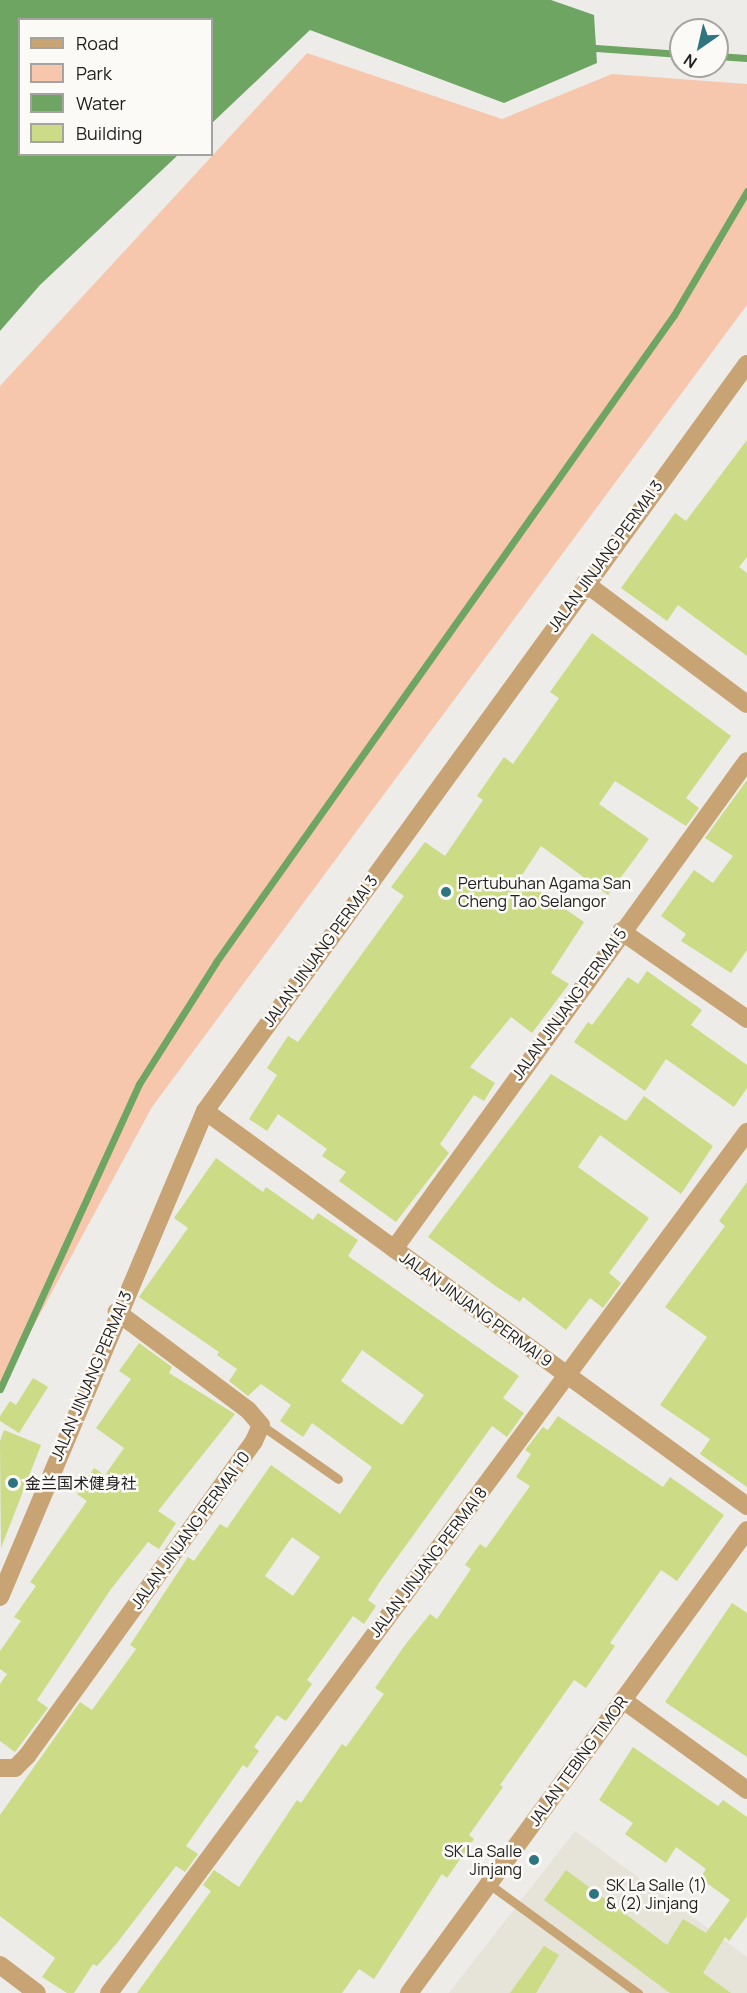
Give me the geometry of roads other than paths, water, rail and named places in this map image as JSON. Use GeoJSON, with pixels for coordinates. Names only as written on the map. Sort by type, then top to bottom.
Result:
{"type":"FeatureCollection","features":[{"type":"Feature","properties":{"kind":"street","name":"JALAN JINJANG PERMAI 3"},"geometry":{"type":"LineString","coordinates":[[0,1597],[117,1312],[205,1111],[585,583],[747,364]]}},
{"type":"Feature","properties":{"kind":"street"},"geometry":{"type":"LineString","coordinates":[[585,583],[747,704]]}},
{"type":"Feature","properties":{"kind":"street","name":"JALAN JINJANG PERMAI 5"},"geometry":{"type":"LineString","coordinates":[[394,1249],[621,931],[747,760]]}},
{"type":"Feature","properties":{"kind":"street"},"geometry":{"type":"LineString","coordinates":[[621,931],[747,1019]]}},
{"type":"Feature","properties":{"kind":"street","name":"JALAN JINJANG PERMAI 9"},"geometry":{"type":"LineString","coordinates":[[205,1111],[747,1506]]}},
{"type":"Feature","properties":{"kind":"street","name":"JALAN JINJANG PERMAI 8"},"geometry":{"type":"LineString","coordinates":[[109,1993],[747,1132]]}},
{"type":"Feature","properties":{"kind":"street"},"geometry":{"type":"LineString","coordinates":[[117,1312],[248,1410],[261,1425]]}},
{"type":"Feature","properties":{"kind":"street","name":"JALAN JINJANG PERMAI 10"},"geometry":{"type":"LineString","coordinates":[[0,1768],[15,1768],[27,1756],[254,1441],[261,1425]]}},
{"type":"Feature","properties":{"kind":"street","name":"JALAN TEBING TIMOR"},"geometry":{"type":"LineString","coordinates":[[409,1993],[747,1530]]}},
{"type":"Feature","properties":{"kind":"street"},"geometry":{"type":"LineString","coordinates":[[623,1700],[747,1790]]}},
{"type":"Feature","properties":{"kind":"street"},"geometry":{"type":"LineString","coordinates":[[0,1965],[37,1993]]}},
{"type":"Feature","properties":{"kind":"lane"},"geometry":{"type":"LineString","coordinates":[[261,1425],[338,1479]]}},
{"type":"Feature","properties":{"kind":"lane"},"geometry":{"type":"LineString","coordinates":[[489,1884],[638,1993]]}},
{"type":"Feature","properties":{"kind":"water"},"geometry":{"type":"Polygon","coordinates":[[[0,0],[551,0],[594,15],[597,63],[504,103],[310,30],[213,122],[213,18],[18,18],[18,156],[177,156],[40,285],[0,331],[0,0]]]}},
{"type":"Feature","properties":{"kind":"waterway"},"geometry":{"type":"LineString","coordinates":[[596,48],[669,53]]}},
{"type":"Feature","properties":{"kind":"waterway"},"geometry":{"type":"LineString","coordinates":[[729,57],[747,58]]}},
{"type":"Feature","properties":{"kind":"waterway"},"geometry":{"type":"LineString","coordinates":[[0,1389],[139,1084],[216,962],[674,315],[747,191]]}},
{"type":"Feature","properties":{"kind":"place","name":"Pertubuhan Agama San Cheng Tao Selangor"},"geometry":{"type":"Point","coordinates":[446,892]}},
{"type":"Feature","properties":{"kind":"place","name":"金兰国术健身社"},"geometry":{"type":"Point","coordinates":[13,1483]}},
{"type":"Feature","properties":{"kind":"place","name":"SK La Salle Jinjang"},"geometry":{"type":"Point","coordinates":[534,1860]}},
{"type":"Feature","properties":{"kind":"place","name":"SK La Salle (1) & (2) Jinjang"},"geometry":{"type":"Point","coordinates":[594,1894]}}]}
